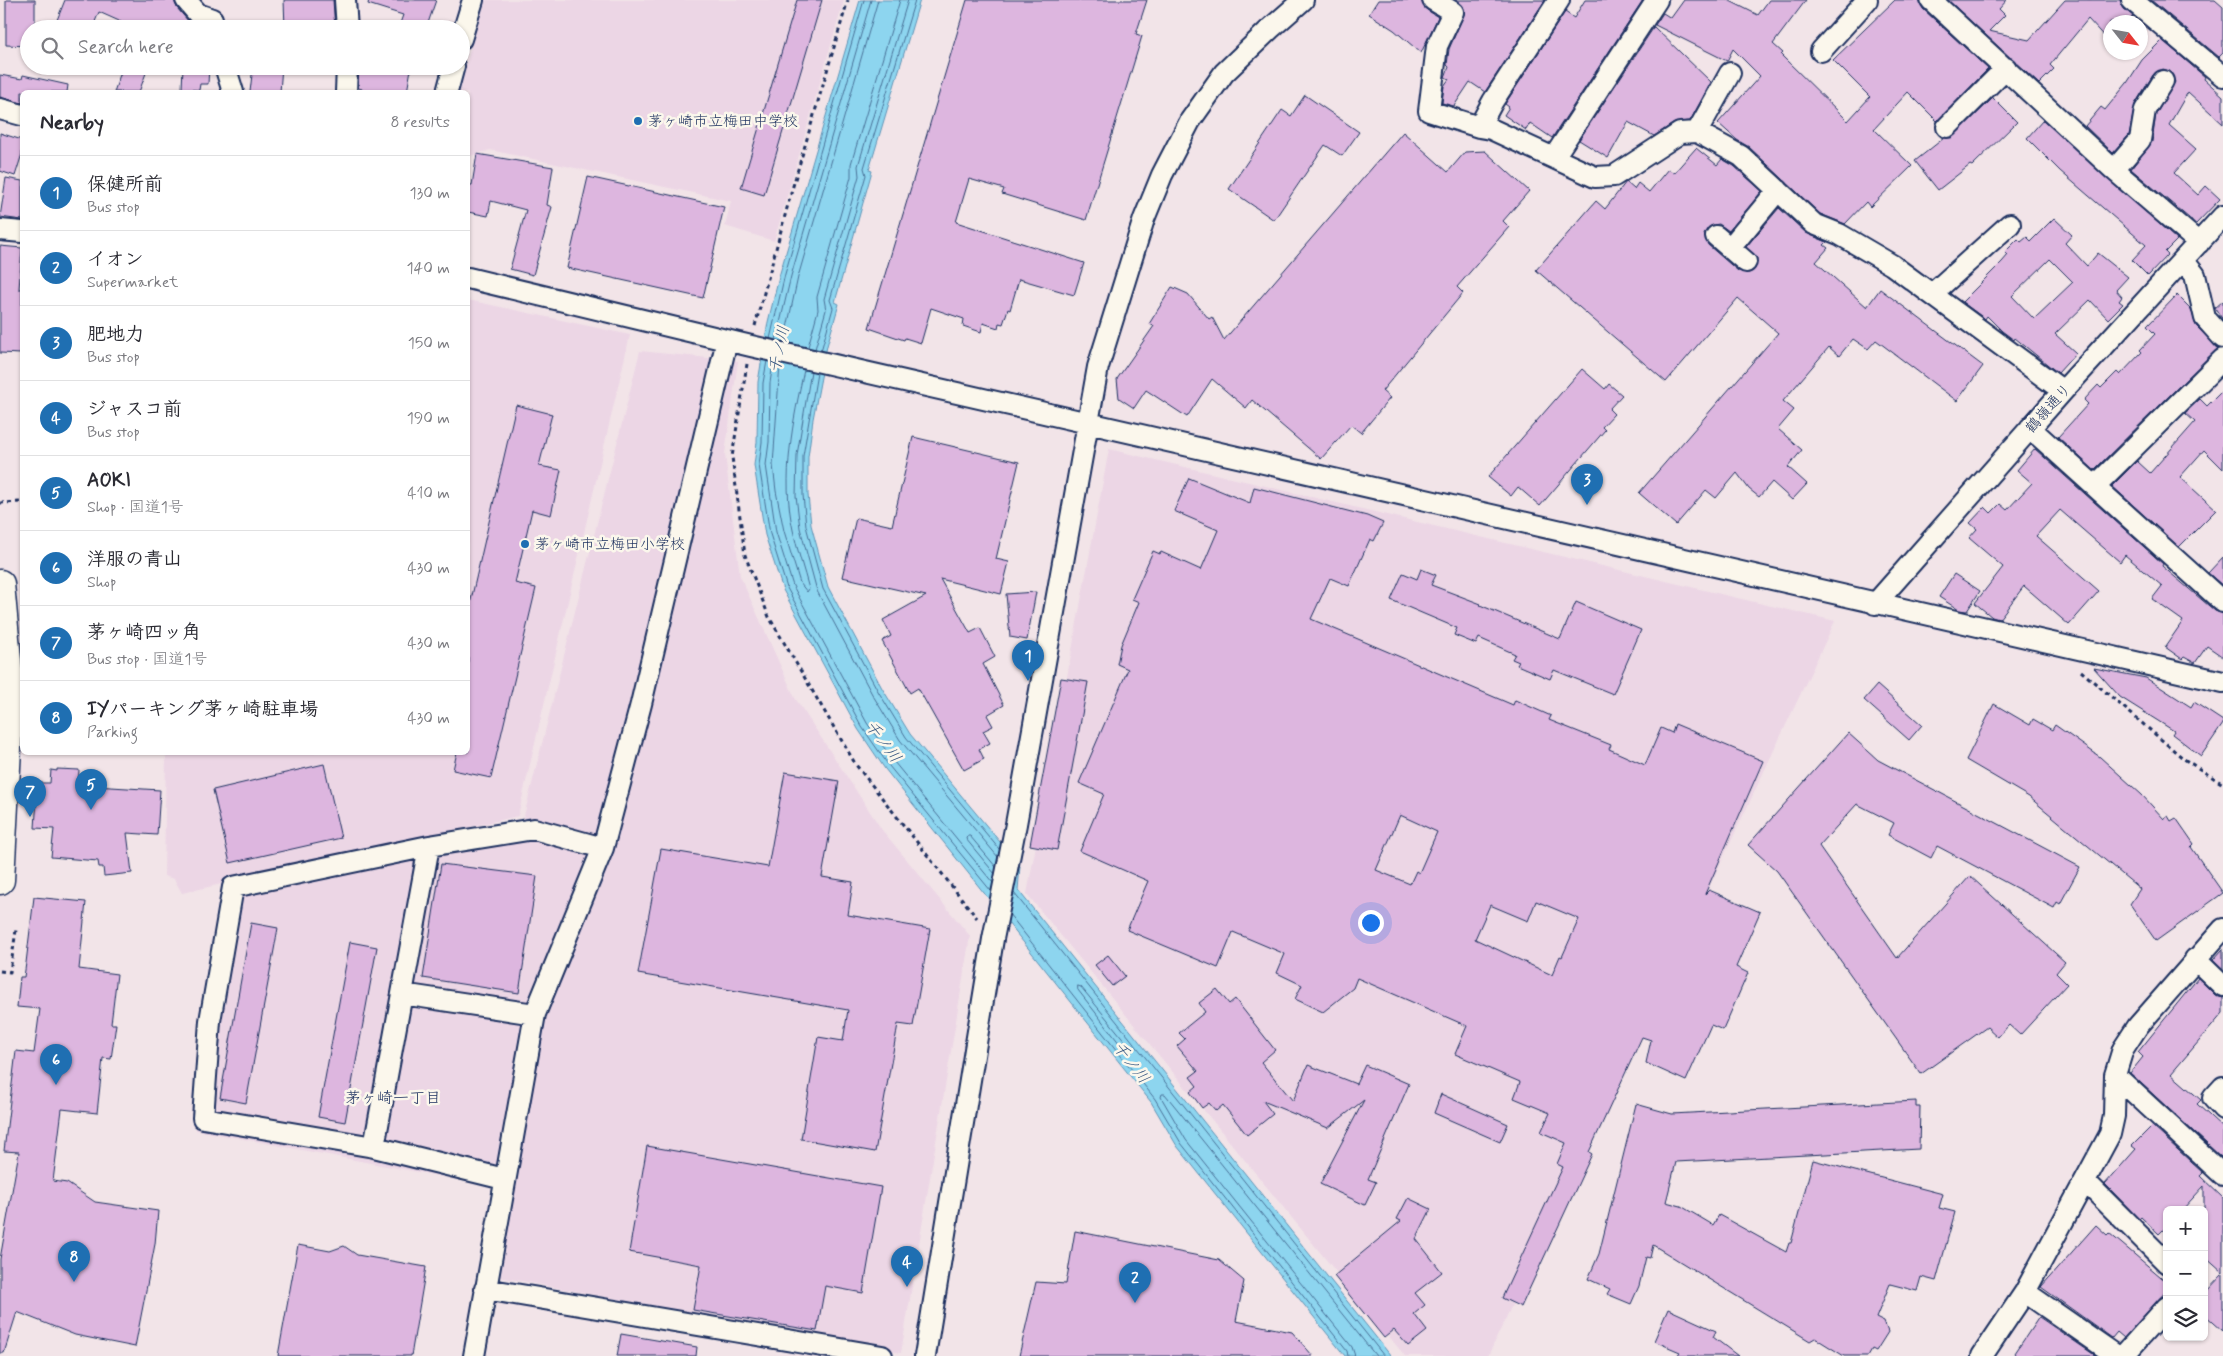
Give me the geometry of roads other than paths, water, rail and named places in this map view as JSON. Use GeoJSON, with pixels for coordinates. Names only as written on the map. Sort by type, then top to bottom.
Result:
{"type":"FeatureCollection","features":[{"type":"Feature","properties":{"kind":"highway"},"geometry":{"type":"LineString","coordinates":[[0,584],[10,692],[0,878]]}},
{"type":"Feature","properties":{"kind":"street"},"geometry":{"type":"LineString","coordinates":[[186,0],[198,14],[207,20]]}},
{"type":"Feature","properties":{"kind":"street"},"geometry":{"type":"LineString","coordinates":[[207,0],[212,20]]}},
{"type":"Feature","properties":{"kind":"street"},"geometry":{"type":"LineString","coordinates":[[345,0],[346,20]]}},
{"type":"Feature","properties":{"kind":"street"},"geometry":{"type":"LineString","coordinates":[[466,20],[472,0]]}},
{"type":"Feature","properties":{"kind":"street"},"geometry":{"type":"LineString","coordinates":[[925,1356],[993,939],[1016,824],[1098,367],[1144,219],[1162,175],[1190,121],[1224,73],[1270,28],[1303,0]]}},
{"type":"Feature","properties":{"kind":"street"},"geometry":{"type":"LineString","coordinates":[[1433,0],[1457,6],[1437,46],[1429,111],[1491,129],[1594,177],[1614,176],[1680,133],[1697,132],[1742,156],[1814,224],[1839,234],[1892,265],[2063,391]]}},
{"type":"Feature","properties":{"kind":"street"},"geometry":{"type":"LineString","coordinates":[[1479,127],[1493,101],[1559,0]]}},
{"type":"Feature","properties":{"kind":"street"},"geometry":{"type":"LineString","coordinates":[[1554,157],[1657,0]]}},
{"type":"Feature","properties":{"kind":"street"},"geometry":{"type":"LineString","coordinates":[[1821,51],[1867,0]]}},
{"type":"Feature","properties":{"kind":"street"},"geometry":{"type":"LineString","coordinates":[[1931,0],[2114,170],[2199,243]]}},
{"type":"Feature","properties":{"kind":"street"},"geometry":{"type":"LineString","coordinates":[[2132,0],[2223,76]]}},
{"type":"Feature","properties":{"kind":"street"},"geometry":{"type":"LineString","coordinates":[[1947,127],[2006,68]]}},
{"type":"Feature","properties":{"kind":"street"},"geometry":{"type":"LineString","coordinates":[[1697,132],[1730,73]]}},
{"type":"Feature","properties":{"kind":"street"},"geometry":{"type":"LineString","coordinates":[[228,75],[232,90]]}},
{"type":"Feature","properties":{"kind":"street"},"geometry":{"type":"LineString","coordinates":[[346,90],[347,75]]}},
{"type":"Feature","properties":{"kind":"street"},"geometry":{"type":"LineString","coordinates":[[448,90],[452,75]]}},
{"type":"Feature","properties":{"kind":"street"},"geometry":{"type":"LineString","coordinates":[[2114,170],[2140,140],[2145,110],[2163,81]]}},
{"type":"Feature","properties":{"kind":"street"},"geometry":{"type":"LineString","coordinates":[[0,109],[20,114]]}},
{"type":"Feature","properties":{"kind":"street"},"geometry":{"type":"LineString","coordinates":[[1746,262],[1723,242],[1778,190]]}},
{"type":"Feature","properties":{"kind":"street","name":"鶴嶺通り"},"geometry":{"type":"LineString","coordinates":[[1875,604],[2063,391],[2223,216]]}},
{"type":"Feature","properties":{"kind":"street"},"geometry":{"type":"LineString","coordinates":[[1932,294],[2010,224]]}},
{"type":"Feature","properties":{"kind":"street"},"geometry":{"type":"LineString","coordinates":[[0,230],[20,232]]}},
{"type":"Feature","properties":{"kind":"street"},"geometry":{"type":"LineString","coordinates":[[2183,260],[2195,275],[2205,318],[2223,338]]}},
{"type":"Feature","properties":{"kind":"street"},"geometry":{"type":"LineString","coordinates":[[470,278],[751,346],[2223,682]]}},
{"type":"Feature","properties":{"kind":"street"},"geometry":{"type":"LineString","coordinates":[[474,1356],[534,1014],[603,848],[641,704],[727,340]]}},
{"type":"Feature","properties":{"kind":"street"},"geometry":{"type":"LineString","coordinates":[[2095,486],[2223,359]]}},
{"type":"Feature","properties":{"kind":"street"},"geometry":{"type":"LineString","coordinates":[[2030,428],[2223,602]]}},
{"type":"Feature","properties":{"kind":"street"},"geometry":{"type":"LineString","coordinates":[[504,1178],[374,1147],[203,1118],[210,1021],[233,887],[429,846],[534,829],[603,848]]}},
{"type":"Feature","properties":{"kind":"street"},"geometry":{"type":"LineString","coordinates":[[374,1147],[429,846]]}},
{"type":"Feature","properties":{"kind":"street"},"geometry":{"type":"LineString","coordinates":[[1982,1356],[2025,1292],[2110,1134],[2114,1116],[2115,1076],[2123,1049],[2138,1026],[2223,929]]}},
{"type":"Feature","properties":{"kind":"street"},"geometry":{"type":"LineString","coordinates":[[2195,959],[2223,986]]}},
{"type":"Feature","properties":{"kind":"street"},"geometry":{"type":"LineString","coordinates":[[402,994],[534,1014]]}},
{"type":"Feature","properties":{"kind":"street"},"geometry":{"type":"LineString","coordinates":[[2115,1076],[2223,1175]]}},
{"type":"Feature","properties":{"kind":"street"},"geometry":{"type":"LineString","coordinates":[[2223,1087],[2213,1098],[2223,1109]]}},
{"type":"Feature","properties":{"kind":"street"},"geometry":{"type":"LineString","coordinates":[[2085,1181],[2163,1259]]}},
{"type":"Feature","properties":{"kind":"street"},"geometry":{"type":"LineString","coordinates":[[485,1289],[882,1356]]}},
{"type":"Feature","properties":{"kind":"street"},"geometry":{"type":"LineString","coordinates":[[2025,1292],[2117,1356]]}},
{"type":"Feature","properties":{"kind":"street"},"geometry":{"type":"LineString","coordinates":[[2123,1356],[2163,1311]]}},
{"type":"Feature","properties":{"kind":"water","name":"千ノ川"},"geometry":{"type":"Polygon","coordinates":[[[860,0],[920,0],[869,170],[872,171],[835,302],[839,304],[827,346],[813,419],[808,457],[808,495],[811,525],[828,587],[882,688],[910,734],[1020,866],[1018,890],[1391,1356],[1345,1356],[1177,1146],[1151,1102],[885,769],[858,729],[783,590],[765,535],[754,465],[757,442],[758,382],[768,322],[780,273],[860,0]]]}},
{"type":"Feature","properties":{"kind":"place","name":"茅ヶ崎市立梅田中学校"},"geometry":{"type":"Point","coordinates":[638,121]}},
{"type":"Feature","properties":{"kind":"place","name":"肥地力"},"geometry":{"type":"Point","coordinates":[1587,505]}},
{"type":"Feature","properties":{"kind":"place","name":"茅ヶ崎市立梅田小学校"},"geometry":{"type":"Point","coordinates":[525,544]}},
{"type":"Feature","properties":{"kind":"place","name":"保健所前"},"geometry":{"type":"Point","coordinates":[1028,681]}},
{"type":"Feature","properties":{"kind":"place","name":"AOKI"},"geometry":{"type":"Point","coordinates":[91,810]}},
{"type":"Feature","properties":{"kind":"place","name":"茅ヶ崎四ッ角"},"geometry":{"type":"Point","coordinates":[30,817]}},
{"type":"Feature","properties":{"kind":"place","name":"洋服の青山"},"geometry":{"type":"Point","coordinates":[56,1085]}},
{"type":"Feature","properties":{"kind":"place","name":"IYパーキング茅ヶ崎駐車場"},"geometry":{"type":"Point","coordinates":[74,1282]}},
{"type":"Feature","properties":{"kind":"place","name":"ジャスコ前"},"geometry":{"type":"Point","coordinates":[907,1287]}},
{"type":"Feature","properties":{"kind":"place","name":"イオン"},"geometry":{"type":"Point","coordinates":[1135,1303]}},
{"type":"Feature","properties":{"kind":"district","name":"茅ヶ崎一丁目"},"geometry":{"type":"Point","coordinates":[393,1097]}}]}
